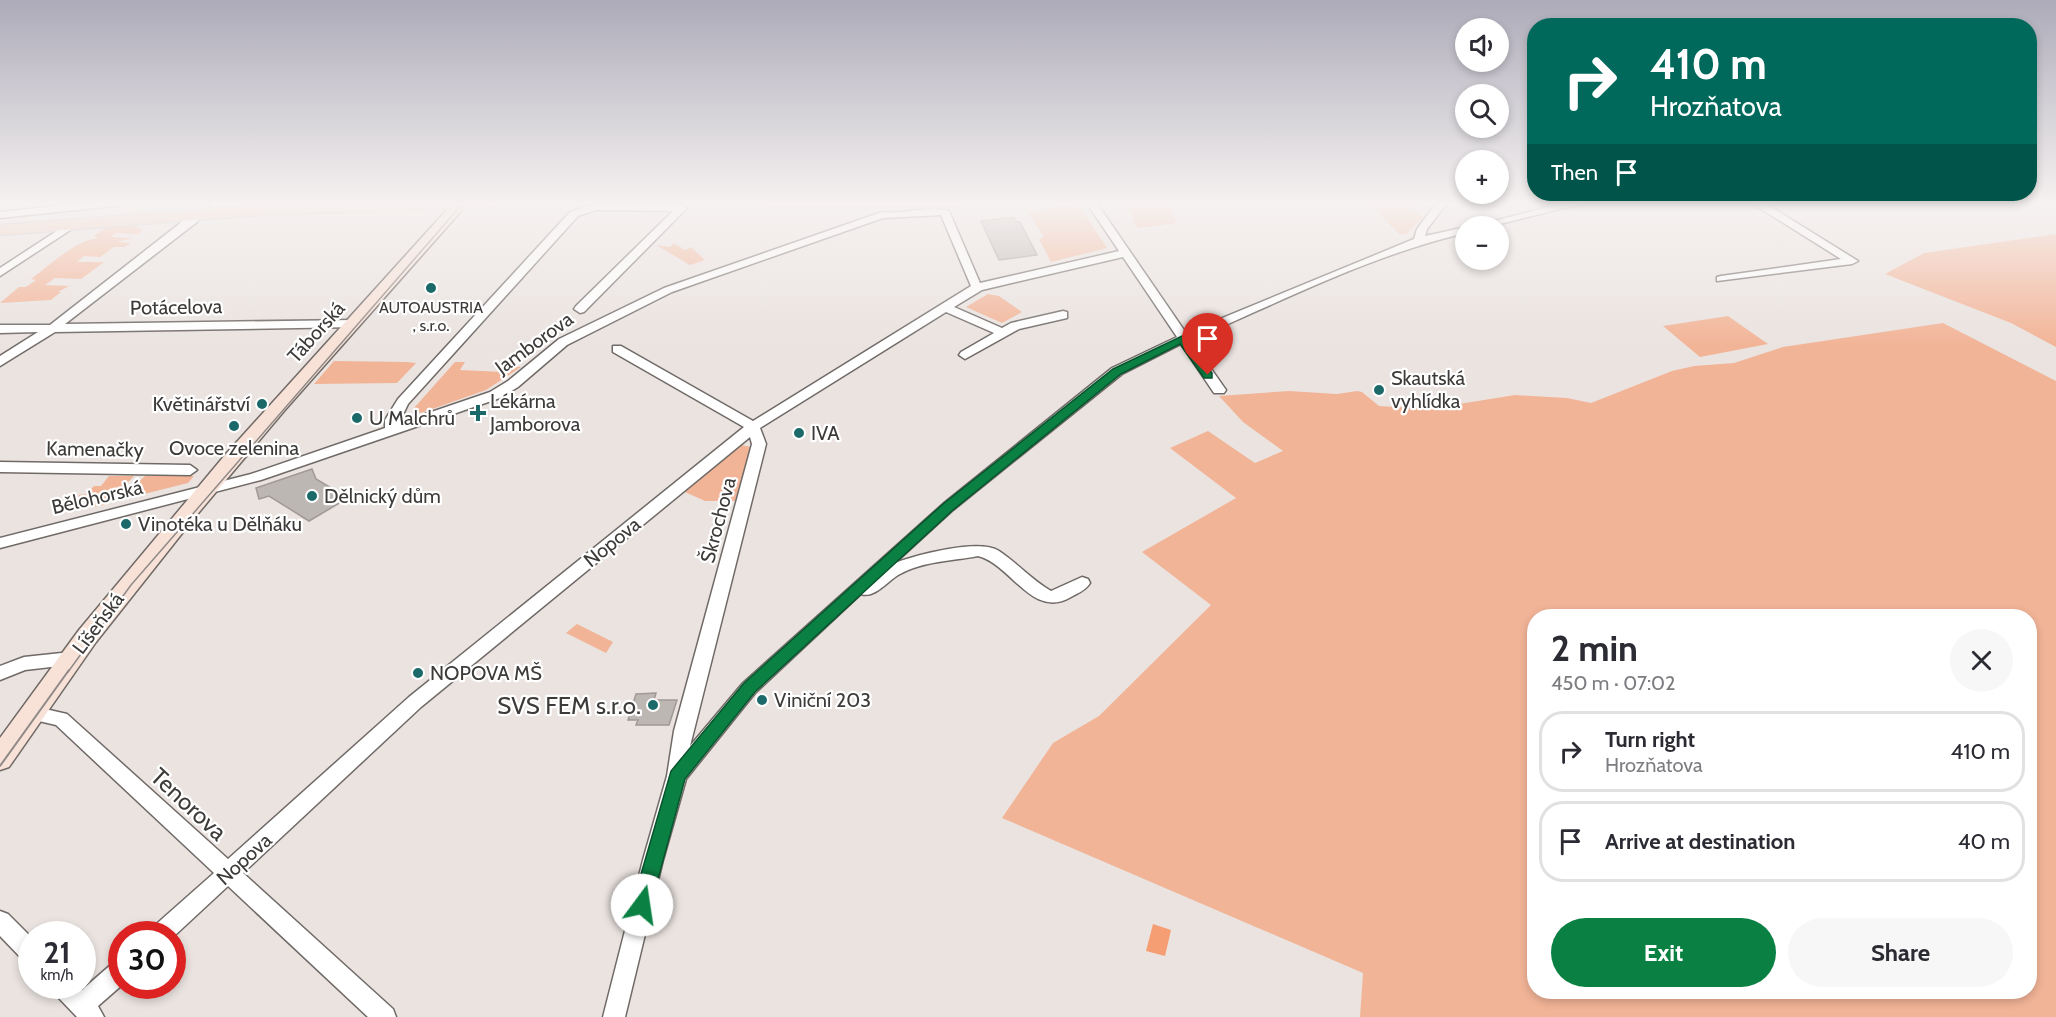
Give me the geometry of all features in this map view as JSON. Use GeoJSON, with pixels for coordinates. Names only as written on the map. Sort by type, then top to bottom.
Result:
{"type":"FeatureCollection","features":[{"type":"Feature","properties":{"kind":"street"},"geometry":{"type":"LineString","coordinates":[[0,273],[36,249]]}},
{"type":"Feature","properties":{"kind":"street"},"geometry":{"type":"LineString","coordinates":[[0,362],[53,328],[155,249]]}},
{"type":"Feature","properties":{"kind":"street","name":"Táborská"},"geometry":{"type":"LineString","coordinates":[[204,492],[420,249]]}},
{"type":"Feature","properties":{"kind":"street"},"geometry":{"type":"LineString","coordinates":[[392,431],[392,420],[403,402],[540,249]]}},
{"type":"Feature","properties":{"kind":"street"},"geometry":{"type":"LineString","coordinates":[[580,309],[640,249]]}},
{"type":"Feature","properties":{"kind":"street","name":"Jamborova"},"geometry":{"type":"LineString","coordinates":[[204,492],[268,474],[495,395],[513,384],[563,342],[668,290],[784,249]]}},
{"type":"Feature","properties":{"kind":"street","name":"Jamborova"},"geometry":{"type":"LineString","coordinates":[[960,249],[973,282],[978,287]]}},
{"type":"Feature","properties":{"kind":"street"},"geometry":{"type":"LineString","coordinates":[[1123,249],[1219,390]]}},
{"type":"Feature","properties":{"kind":"street"},"geometry":{"type":"LineString","coordinates":[[677,776],[749,688],[855,590],[948,507],[1117,371],[1182,339],[1398,249]]}},
{"type":"Feature","properties":{"kind":"street"},"geometry":{"type":"LineString","coordinates":[[1721,279],[1852,261],[1833,249]]}},
{"type":"Feature","properties":{"kind":"street","name":"Nopova"},"geometry":{"type":"LineString","coordinates":[[176,921],[415,702],[753,427],[978,287],[1125,253]]}},
{"type":"Feature","properties":{"kind":"street"},"geometry":{"type":"LineString","coordinates":[[946,308],[1001,333]]}},
{"type":"Feature","properties":{"kind":"street"},"geometry":{"type":"LineString","coordinates":[[965,355],[1001,333],[1063,315]]}},
{"type":"Feature","properties":{"kind":"street","name":"Potácelova"},"geometry":{"type":"LineString","coordinates":[[0,329],[353,324]]}},
{"type":"Feature","properties":{"kind":"street"},"geometry":{"type":"LineString","coordinates":[[617,349],[753,427]]}},
{"type":"Feature","properties":{"kind":"street","name":"Škrochova"},"geometry":{"type":"LineString","coordinates":[[614,1017],[653,860],[677,776],[688,710],[758,449],[753,427]]}},
{"type":"Feature","properties":{"kind":"street","name":"Kamenačky"},"geometry":{"type":"LineString","coordinates":[[0,467],[190,470]]}},
{"type":"Feature","properties":{"kind":"street","name":"Bělohorská"},"geometry":{"type":"LineString","coordinates":[[0,543],[204,492]]}},
{"type":"Feature","properties":{"kind":"street","name":"Líšeňská"},"geometry":{"type":"LineString","coordinates":[[0,759],[127,585],[204,492]]}},
{"type":"Feature","properties":{"kind":"street"},"geometry":{"type":"LineString","coordinates":[[855,590],[865,591],[894,570],[913,562],[978,551],[992,554],[1028,585],[1048,597],[1062,595],[1082,583]]}},
{"type":"Feature","properties":{"kind":"street"},"geometry":{"type":"LineString","coordinates":[[0,673],[24,664],[71,659]]}},
{"type":"Feature","properties":{"kind":"street","name":"Tenorova"},"geometry":{"type":"LineString","coordinates":[[33,713],[61,719],[385,1017]]}},
{"type":"Feature","properties":{"kind":"street"},"geometry":{"type":"LineString","coordinates":[[0,921],[18,940]]}},
{"type":"Feature","properties":{"kind":"street"},"geometry":{"type":"LineString","coordinates":[[76,999],[88,1011],[108,987]]}},
{"type":"Feature","properties":{"kind":"shaded area"},"geometry":{"type":"Polygon","coordinates":[[[71,249],[111,249],[100,257],[84,256],[77,262],[104,262],[81,279],[55,278],[45,285],[69,286],[58,292],[61,292],[51,300],[0,303],[19,287],[26,287],[36,280],[31,279],[71,249]]]}},
{"type":"Feature","properties":{"kind":"shaded area"},"geometry":{"type":"Polygon","coordinates":[[[664,249],[694,249],[705,260],[690,265],[664,249]]]}},
{"type":"Feature","properties":{"kind":"shaded area"},"geometry":{"type":"Polygon","coordinates":[[[1044,249],[1101,249],[1051,262],[1044,249]]]}},
{"type":"Feature","properties":{"kind":"shaded area"},"geometry":{"type":"Polygon","coordinates":[[[1949,249],[2056,249],[2056,347],[2011,323],[1885,274],[1924,253],[1949,249]]]}},
{"type":"Feature","properties":{"kind":"shaded area"},"geometry":{"type":"Polygon","coordinates":[[[988,294],[999,296],[1022,312],[1002,323],[966,307],[988,294]]]}},
{"type":"Feature","properties":{"kind":"shaded area"},"geometry":{"type":"Polygon","coordinates":[[[1728,316],[1768,344],[1700,357],[1663,326],[1728,316]]]}},
{"type":"Feature","properties":{"kind":"shaded area"},"geometry":{"type":"Polygon","coordinates":[[[1943,323],[2056,381],[2056,1017],[1360,1017],[1363,973],[1002,818],[1053,743],[1099,716],[1211,605],[1142,552],[1236,498],[1170,448],[1208,431],[1255,463],[1283,451],[1243,422],[1219,396],[1289,391],[1337,394],[1357,391],[1362,392],[1379,406],[1428,409],[1515,395],[1567,398],[1591,403],[1672,371],[1694,366],[1734,363],[1783,347],[1943,323]]]}},
{"type":"Feature","properties":{"kind":"shaded area"},"geometry":{"type":"Polygon","coordinates":[[[334,361],[416,363],[397,383],[314,384],[334,361]]]}},
{"type":"Feature","properties":{"kind":"shaded area"},"geometry":{"type":"Polygon","coordinates":[[[455,362],[465,362],[460,370],[503,372],[511,366],[521,367],[486,390],[421,413],[416,412],[414,408],[455,362]]]}},
{"type":"Feature","properties":{"kind":"shaded area"},"geometry":{"type":"Polygon","coordinates":[[[741,445],[752,447],[740,501],[705,501],[685,492],[741,445]]]}},
{"type":"Feature","properties":{"kind":"shaded area"},"geometry":{"type":"Polygon","coordinates":[[[109,476],[134,476],[107,504],[94,507],[96,497],[78,499],[79,495],[86,494],[94,486],[101,486],[109,476]]]}},
{"type":"Feature","properties":{"kind":"shaded area"},"geometry":{"type":"Polygon","coordinates":[[[145,476],[194,476],[188,483],[120,500],[145,476]]]}},
{"type":"Feature","properties":{"kind":"shaded area"},"geometry":{"type":"Polygon","coordinates":[[[577,624],[613,642],[606,653],[566,633],[577,624]]]}},
{"type":"Feature","properties":{"kind":"shaded area"},"geometry":{"type":"Polygon","coordinates":[[[1153,924],[1171,930],[1165,956],[1146,951],[1153,924]]]}},
{"type":"Feature","properties":{"kind":"building"},"geometry":{"type":"Polygon","coordinates":[[[994,249],[1034,249],[1037,255],[999,260],[994,249]]]}},
{"type":"Feature","properties":{"kind":"building","name":"Dělnický dům"},"geometry":{"type":"Polygon","coordinates":[[[312,469],[316,479],[348,498],[309,521],[269,496],[259,499],[256,488],[312,469]]]}},
{"type":"Feature","properties":{"kind":"building","name":"SVS FEM s.r.o."},"geometry":{"type":"Polygon","coordinates":[[[656,693],[654,700],[677,700],[669,725],[636,725],[638,720],[628,720],[636,694],[656,693]]]}},
{"type":"Feature","properties":{"kind":"tram line"},"geometry":{"type":"LineString","coordinates":[[68,672],[131,585],[423,249]]}},
{"type":"Feature","properties":{"kind":"tram line"},"geometry":{"type":"LineString","coordinates":[[0,766],[69,670]]}},
{"type":"Feature","properties":{"kind":"place","name":"AUTOAUSTRIA , s.r.o."},"geometry":{"type":"Point","coordinates":[431,288]}},
{"type":"Feature","properties":{"kind":"place","name":"Skautská vyhlídka"},"geometry":{"type":"Point","coordinates":[1379,390]}},
{"type":"Feature","properties":{"kind":"place","name":"Květinářství"},"geometry":{"type":"Point","coordinates":[262,404]}},
{"type":"Feature","properties":{"kind":"place","name":"Lékárna Jamborova"},"geometry":{"type":"Point","coordinates":[478,413]}},
{"type":"Feature","properties":{"kind":"place","name":"U Malchrů"},"geometry":{"type":"Point","coordinates":[357,418]}},
{"type":"Feature","properties":{"kind":"place","name":"Ovoce zelenina"},"geometry":{"type":"Point","coordinates":[234,426]}},
{"type":"Feature","properties":{"kind":"place","name":"IVA"},"geometry":{"type":"Point","coordinates":[799,433]}},
{"type":"Feature","properties":{"kind":"place","name":"Dělnický dům"},"geometry":{"type":"Point","coordinates":[312,496]}},
{"type":"Feature","properties":{"kind":"place","name":"Vinotéka u Dělňáku"},"geometry":{"type":"Point","coordinates":[126,524]}},
{"type":"Feature","properties":{"kind":"place","name":"NOPOVA MŠ"},"geometry":{"type":"Point","coordinates":[418,673]}},
{"type":"Feature","properties":{"kind":"place","name":"Viniční 203"},"geometry":{"type":"Point","coordinates":[762,700]}},
{"type":"Feature","properties":{"kind":"place","name":"SVS FEM s.r.o."},"geometry":{"type":"Point","coordinates":[653,705]}},
{"type":"Feature","properties":{"kind":"route"},"geometry":{"type":"LineString","coordinates":[[642,905],[677,776],[749,688],[828,614],[911,538],[1117,371],[1182,339],[1208,375]]}}]}
